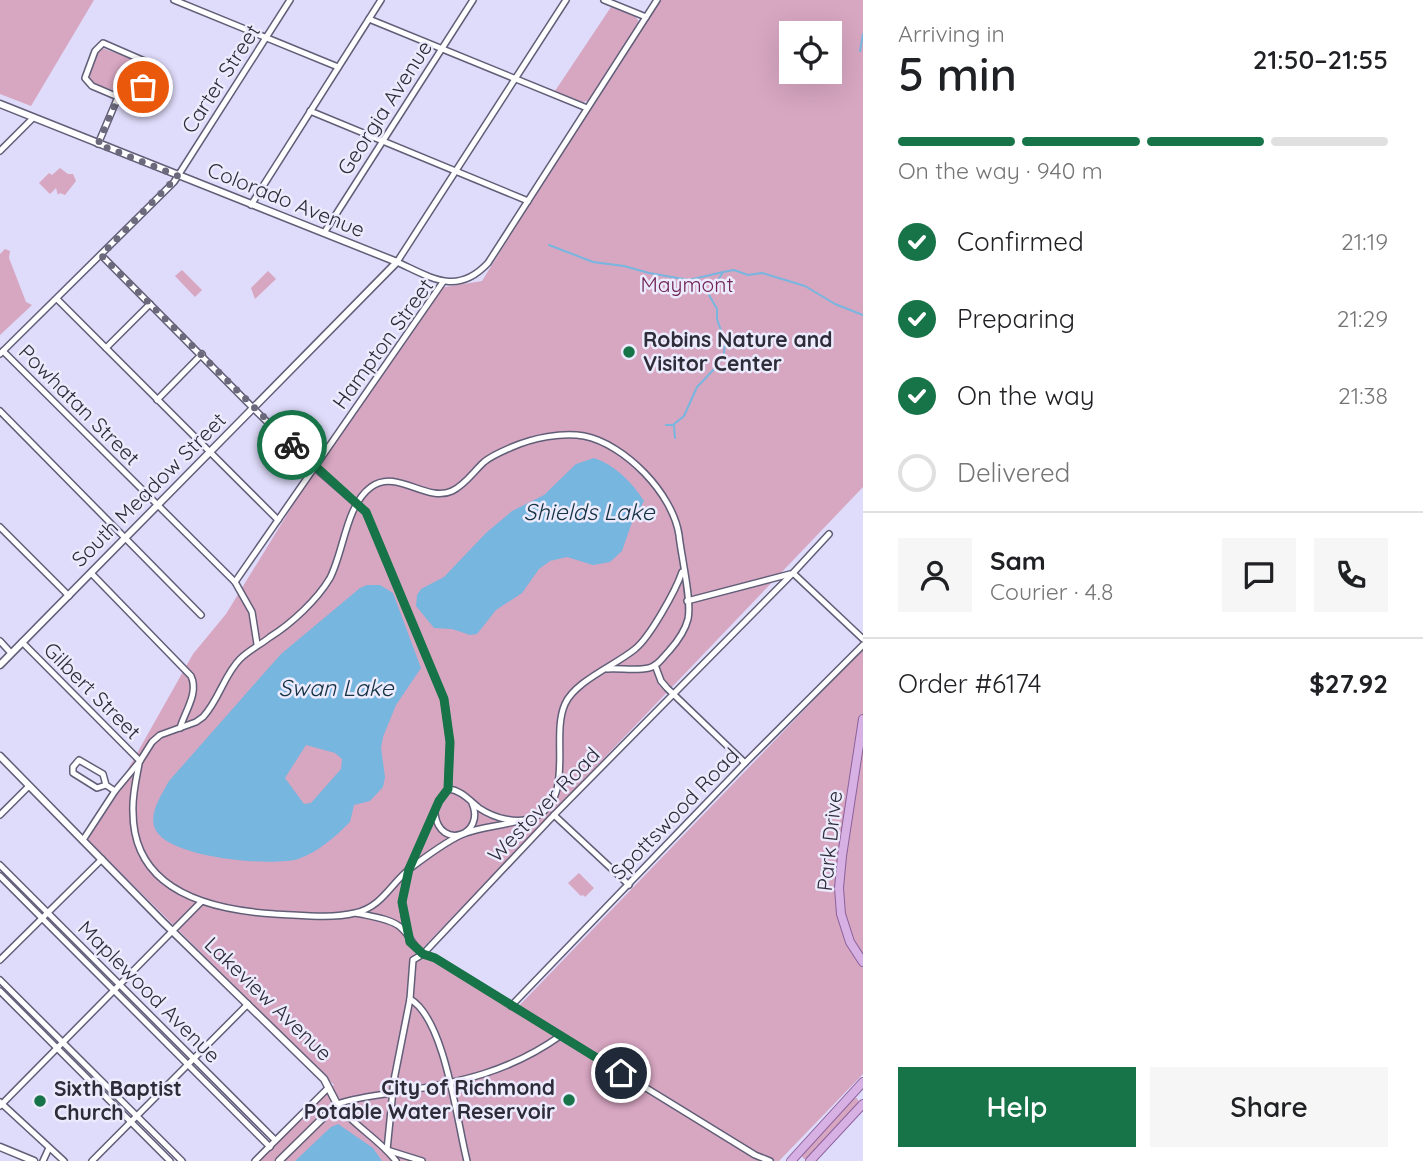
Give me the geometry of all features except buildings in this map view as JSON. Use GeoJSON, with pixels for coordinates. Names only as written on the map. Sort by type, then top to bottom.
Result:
{"type":"FeatureCollection","features":[{"type":"Feature","properties":{"kind":"main road","name":"Park Drive"},"geometry":{"type":"LineString","coordinates":[[863,719],[839,888],[841,914],[850,942],[863,962]]}},
{"type":"Feature","properties":{"kind":"main road"},"geometry":{"type":"LineString","coordinates":[[791,1161],[861,1086]]}},
{"type":"Feature","properties":{"kind":"main road"},"geometry":{"type":"LineString","coordinates":[[810,1161],[863,1104]]}},
{"type":"Feature","properties":{"kind":"street"},"geometry":{"type":"LineString","coordinates":[[174,0],[338,67]]}},
{"type":"Feature","properties":{"kind":"street"},"geometry":{"type":"LineString","coordinates":[[190,7],[195,0]]}},
{"type":"Feature","properties":{"kind":"street","name":"Carter Street"},"geometry":{"type":"LineString","coordinates":[[1,352],[178,176],[290,0]]}},
{"type":"Feature","properties":{"kind":"street"},"geometry":{"type":"LineString","coordinates":[[251,205],[381,0]]}},
{"type":"Feature","properties":{"kind":"street","name":"Georgia Avenue"},"geometry":{"type":"LineString","coordinates":[[324,233],[473,0]]}},
{"type":"Feature","properties":{"kind":"street","name":"South Meadow Street"},"geometry":{"type":"LineString","coordinates":[[0,665],[397,262],[566,0]]}},
{"type":"Feature","properties":{"kind":"street"},"geometry":{"type":"LineString","coordinates":[[604,0],[646,17]]}},
{"type":"Feature","properties":{"kind":"street","name":"Hampton Street"},"geometry":{"type":"LineString","coordinates":[[235,582],[443,282],[462,281],[479,272],[488,263],[657,0]]}},
{"type":"Feature","properties":{"kind":"street"},"geometry":{"type":"LineString","coordinates":[[369,19],[587,108]]}},
{"type":"Feature","properties":{"kind":"street"},"geometry":{"type":"LineString","coordinates":[[103,43],[149,63],[151,68],[147,81],[138,91],[118,97],[87,83],[85,78],[95,51],[103,43]]}},
{"type":"Feature","properties":{"kind":"street"},"geometry":{"type":"LineString","coordinates":[[98,144],[118,97]]}},
{"type":"Feature","properties":{"kind":"street","name":"Colorado Avenue"},"geometry":{"type":"LineString","coordinates":[[0,104],[443,282]]}},
{"type":"Feature","properties":{"kind":"street"},"geometry":{"type":"LineString","coordinates":[[310,111],[528,201]]}},
{"type":"Feature","properties":{"kind":"street"},"geometry":{"type":"LineString","coordinates":[[0,151],[33,118]]}},
{"type":"Feature","properties":{"kind":"street"},"geometry":{"type":"LineString","coordinates":[[101,255],[314,467],[366,512],[440,687],[450,742],[448,789],[444,792],[409,869],[402,902],[408,940]]}},
{"type":"Feature","properties":{"kind":"street"},"geometry":{"type":"LineString","coordinates":[[57,299],[278,520]]}},
{"type":"Feature","properties":{"kind":"street"},"geometry":{"type":"LineString","coordinates":[[106,348],[150,304]]}},
{"type":"Feature","properties":{"kind":"street","name":"Powhatan Street"},"geometry":{"type":"LineString","coordinates":[[1,352],[235,582],[252,612],[257,645]]}},
{"type":"Feature","properties":{"kind":"street"},"geometry":{"type":"LineString","coordinates":[[157,400],[202,354]]}},
{"type":"Feature","properties":{"kind":"street"},"geometry":{"type":"LineString","coordinates":[[0,411],[201,615]]}},
{"type":"Feature","properties":{"kind":"street"},"geometry":{"type":"LineString","coordinates":[[83,840],[114,791],[152,742],[160,735],[203,717],[239,660],[296,618],[329,580],[356,502],[371,487],[389,481],[433,493],[451,492],[486,460],[514,446],[546,437],[583,436],[609,446],[633,462],[654,482],[670,507],[678,527],[688,619],[681,634],[655,665],[647,668],[607,670]]}},
{"type":"Feature","properties":{"kind":"street"},"geometry":{"type":"LineString","coordinates":[[0,527],[69,596]]}},
{"type":"Feature","properties":{"kind":"street","name":"Westover Road"},"geometry":{"type":"LineString","coordinates":[[387,1150],[410,999],[413,960],[423,954],[829,534]]}},
{"type":"Feature","properties":{"kind":"street"},"geometry":{"type":"LineString","coordinates":[[435,811],[438,827],[444,833],[456,835],[534,817],[547,808],[552,802],[561,762],[560,719],[565,703],[582,685],[638,646],[678,584],[682,569]]}},
{"type":"Feature","properties":{"kind":"street"},"geometry":{"type":"LineString","coordinates":[[91,573],[191,676],[194,683],[193,695],[180,728]]}},
{"type":"Feature","properties":{"kind":"street"},"geometry":{"type":"LineString","coordinates":[[687,601],[793,573],[863,639]]}},
{"type":"Feature","properties":{"kind":"street"},"geometry":{"type":"LineString","coordinates":[[0,641],[11,653]]}},
{"type":"Feature","properties":{"kind":"street","name":"Gilbert Street"},"geometry":{"type":"LineString","coordinates":[[22,642],[139,761]]}},
{"type":"Feature","properties":{"kind":"street","name":"Spottswood Road"},"geometry":{"type":"LineString","coordinates":[[511,1006],[745,763],[863,645]]}},
{"type":"Feature","properties":{"kind":"street"},"geometry":{"type":"LineString","coordinates":[[655,665],[661,681],[745,763]]}},
{"type":"Feature","properties":{"kind":"street","name":"Lakeview Avenue"},"geometry":{"type":"LineString","coordinates":[[0,756],[324,1079],[337,1104]]}},
{"type":"Feature","properties":{"kind":"street"},"geometry":{"type":"LineString","coordinates":[[106,785],[97,788],[77,777],[73,767],[79,760],[83,761],[103,774],[106,785],[114,791]]}},
{"type":"Feature","properties":{"kind":"street"},"geometry":{"type":"LineString","coordinates":[[139,761],[132,811],[134,828],[143,855],[159,878],[201,902],[263,913],[356,913],[391,921],[423,954],[435,958],[757,1158],[771,1161]]}},
{"type":"Feature","properties":{"kind":"street"},"geometry":{"type":"LineString","coordinates":[[0,815],[29,786]]}},
{"type":"Feature","properties":{"kind":"street"},"geometry":{"type":"LineString","coordinates":[[448,789],[458,791],[488,813],[518,821]]}},
{"type":"Feature","properties":{"kind":"street"},"geometry":{"type":"LineString","coordinates":[[356,913],[370,907],[388,893],[409,869],[472,827],[475,817],[474,806],[470,800]]}},
{"type":"Feature","properties":{"kind":"street"},"geometry":{"type":"LineString","coordinates":[[547,808],[629,885]]}},
{"type":"Feature","properties":{"kind":"street"},"geometry":{"type":"LineString","coordinates":[[0,960],[102,859]]}},
{"type":"Feature","properties":{"kind":"street","name":"Maplewood Avenue"},"geometry":{"type":"LineString","coordinates":[[0,865],[275,1140]]}},
{"type":"Feature","properties":{"kind":"street","name":"Maplewood Avenue"},"geometry":{"type":"LineString","coordinates":[[0,877],[270,1147]]}},
{"type":"Feature","properties":{"kind":"street"},"geometry":{"type":"LineString","coordinates":[[64,1161],[1,1104],[201,902]]}},
{"type":"Feature","properties":{"kind":"street"},"geometry":{"type":"LineString","coordinates":[[0,980],[134,1119],[182,1161]]}},
{"type":"Feature","properties":{"kind":"street"},"geometry":{"type":"LineString","coordinates":[[0,991],[60,1045]]}},
{"type":"Feature","properties":{"kind":"street"},"geometry":{"type":"LineString","coordinates":[[410,999],[420,1007],[430,1022],[441,1051],[467,1161]]}},
{"type":"Feature","properties":{"kind":"street"},"geometry":{"type":"LineString","coordinates":[[92,1161],[248,1004]]}},
{"type":"Feature","properties":{"kind":"street"},"geometry":{"type":"LineString","coordinates":[[279,1161],[337,1104],[358,1097],[394,1093],[500,1070],[520,1062],[561,1036]]}},
{"type":"Feature","properties":{"kind":"street"},"geometry":{"type":"LineString","coordinates":[[861,1086],[863,1097]]}},
{"type":"Feature","properties":{"kind":"street"},"geometry":{"type":"LineString","coordinates":[[255,1161],[328,1088]]}},
{"type":"Feature","properties":{"kind":"street"},"geometry":{"type":"LineString","coordinates":[[337,1104],[396,1161]]}},
{"type":"Feature","properties":{"kind":"street"},"geometry":{"type":"LineString","coordinates":[[134,1119],[170,1161]]}},
{"type":"Feature","properties":{"kind":"street"},"geometry":{"type":"LineString","coordinates":[[0,1147],[34,1161]]}},
{"type":"Feature","properties":{"kind":"street"},"geometry":{"type":"LineString","coordinates":[[43,1161],[49,1148]]}},
{"type":"Feature","properties":{"kind":"street"},"geometry":{"type":"LineString","coordinates":[[387,1150],[422,1161]]}},
{"type":"Feature","properties":{"kind":"green space"},"geometry":{"type":"Polygon","coordinates":[[[0,0],[94,0],[31,106],[0,94],[0,0]]]}},
{"type":"Feature","properties":{"kind":"green space","name":"Maymont"},"geometry":{"type":"Polygon","coordinates":[[[655,0],[863,0],[863,487],[418,953],[515,1010],[863,649],[863,1074],[779,1161],[258,1161],[334,1085],[88,840],[193,654],[226,614],[315,469],[439,288],[482,281],[655,0]]]}},
{"type":"Feature","properties":{"kind":"green space"},"geometry":{"type":"Polygon","coordinates":[[[611,7],[636,17],[639,22],[588,101],[583,102],[555,91],[611,7]]]}},
{"type":"Feature","properties":{"kind":"green space"},"geometry":{"type":"Polygon","coordinates":[[[102,48],[143,63],[147,72],[143,81],[137,87],[124,91],[91,82],[89,76],[102,48]]]}},
{"type":"Feature","properties":{"kind":"green space"},"geometry":{"type":"Polygon","coordinates":[[[60,168],[73,174],[76,181],[65,195],[58,195],[56,188],[50,194],[39,183],[49,173],[52,175],[60,168]]]}},
{"type":"Feature","properties":{"kind":"green space"},"geometry":{"type":"Polygon","coordinates":[[[5,249],[10,251],[9,258],[26,302],[32,305],[0,335],[0,254],[5,249]]]}},
{"type":"Feature","properties":{"kind":"green space"},"geometry":{"type":"Polygon","coordinates":[[[182,270],[202,290],[195,297],[175,276],[182,270]]]}},
{"type":"Feature","properties":{"kind":"green space"},"geometry":{"type":"Polygon","coordinates":[[[268,271],[276,279],[255,299],[251,288],[268,271]]]}},
{"type":"Feature","properties":{"kind":"green space"},"geometry":{"type":"Polygon","coordinates":[[[579,873],[594,888],[585,897],[568,883],[579,873]]]}},
{"type":"Feature","properties":{"kind":"green space"},"geometry":{"type":"Polygon","coordinates":[[[857,1098],[859,1102],[807,1159],[804,1159],[801,1155],[853,1099],[857,1098]]]}},
{"type":"Feature","properties":{"kind":"water","name":"Shields Lake"},"geometry":{"type":"Polygon","coordinates":[[[594,458],[622,475],[644,501],[631,525],[622,551],[610,562],[593,565],[567,557],[550,561],[539,569],[522,593],[496,610],[477,634],[434,628],[416,606],[417,595],[421,589],[444,577],[486,533],[512,511],[544,495],[576,464],[594,458]]]}},
{"type":"Feature","properties":{"kind":"water","name":"Swan Lake"},"geometry":{"type":"Polygon","coordinates":[[[380,585],[393,593],[421,668],[396,705],[383,737],[383,787],[370,801],[354,805],[350,822],[332,838],[298,859],[265,862],[219,858],[176,846],[161,837],[153,820],[157,803],[169,781],[281,654],[360,588],[380,585]],[[306,745],[285,778],[304,804],[311,803],[341,769],[342,759],[335,753],[306,745]]]}},
{"type":"Feature","properties":{"kind":"water"},"geometry":{"type":"Polygon","coordinates":[[[338,1124],[373,1148],[382,1161],[295,1161],[331,1127],[338,1124]]]}},
{"type":"Feature","properties":{"kind":"waterway"},"geometry":{"type":"LineString","coordinates":[[860,51],[863,34]]}},
{"type":"Feature","properties":{"kind":"waterway"},"geometry":{"type":"LineString","coordinates":[[549,245],[593,262],[689,280],[723,272]]}},
{"type":"Feature","properties":{"kind":"waterway"},"geometry":{"type":"LineString","coordinates":[[666,425],[673,425],[684,416],[697,387],[718,365],[724,353],[725,342],[717,319],[717,309],[709,295],[723,272],[734,270],[748,275],[762,273],[805,286],[835,304],[863,315]]}},
{"type":"Feature","properties":{"kind":"waterway"},"geometry":{"type":"LineString","coordinates":[[674,426],[675,438]]}},
{"type":"Feature","properties":{"kind":"way so far"},"geometry":{"type":"LineString","coordinates":[[143,87],[118,97],[98,144],[178,176],[101,255],[292,445]]}},
{"type":"Feature","properties":{"kind":"place","name":"Robins Nature and Visitor Center"},"geometry":{"type":"Point","coordinates":[629,352]}},
{"type":"Feature","properties":{"kind":"place","name":"City of Richmond Potable Water Reservoir"},"geometry":{"type":"Point","coordinates":[569,1100]}},
{"type":"Feature","properties":{"kind":"place","name":"Sixth Baptist Church"},"geometry":{"type":"Point","coordinates":[40,1101]}},
{"type":"Feature","properties":{"kind":"route"},"geometry":{"type":"LineString","coordinates":[[292,445],[366,512],[444,699],[450,742],[448,789],[439,801],[409,869],[402,902],[408,940],[423,954],[435,958],[621,1073]]}}]}
